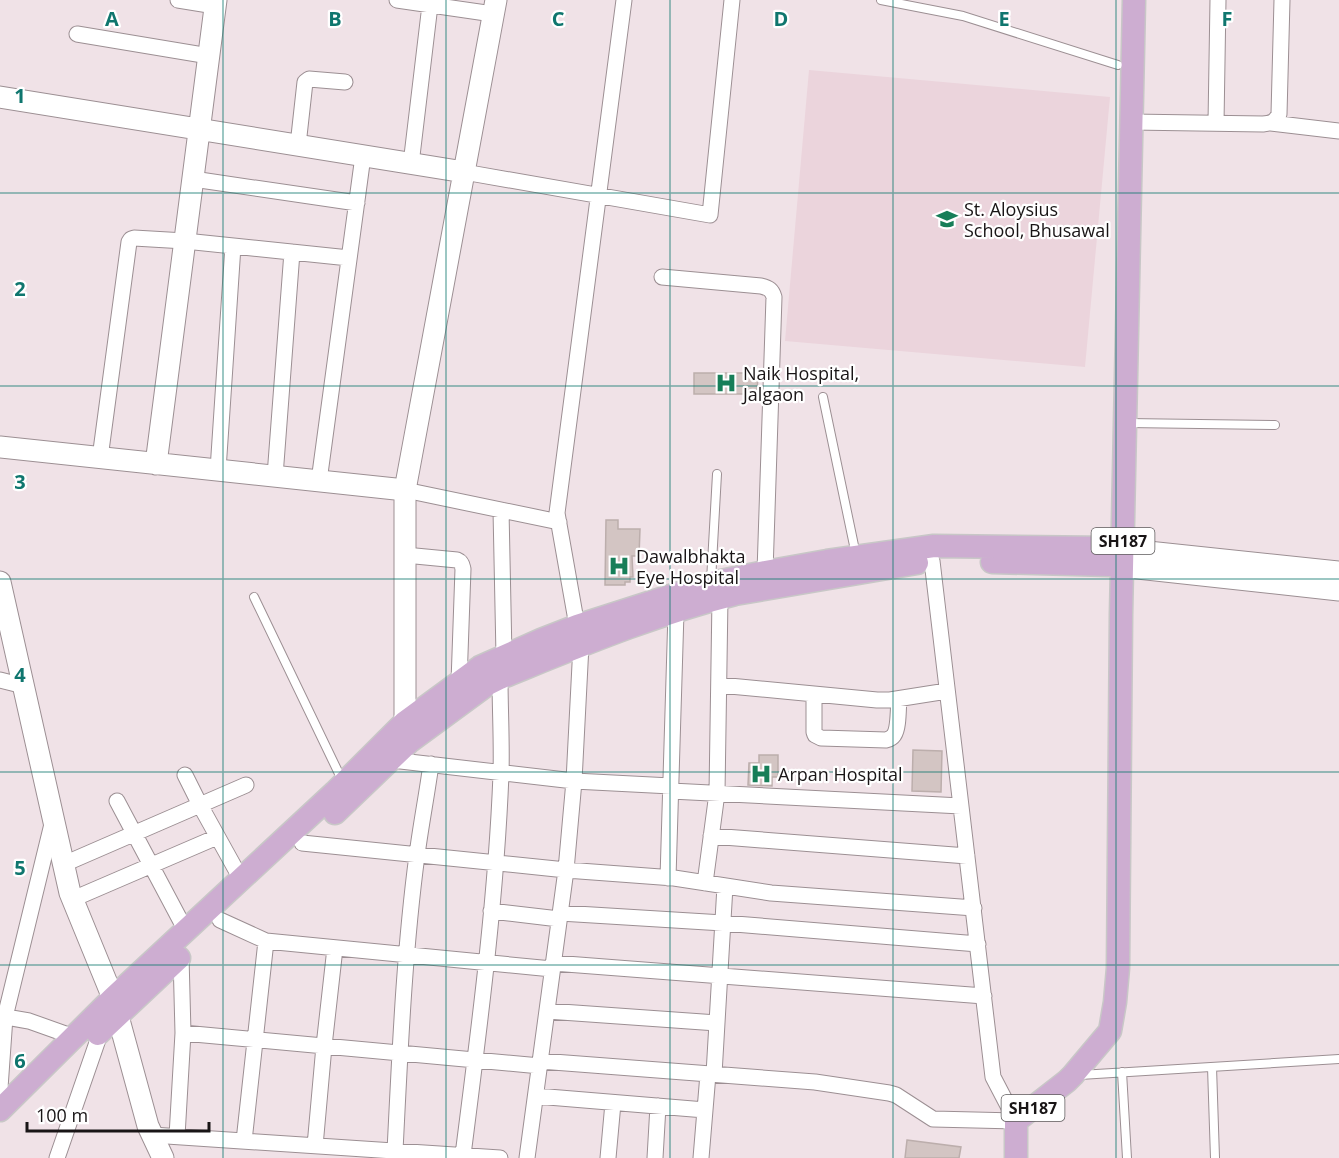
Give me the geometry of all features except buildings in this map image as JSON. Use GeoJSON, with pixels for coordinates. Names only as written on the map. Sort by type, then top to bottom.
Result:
{"type":"FeatureCollection","features":[{"type":"Feature","properties":{"kind":"main road","name":"SH187"},"geometry":{"type":"LineString","coordinates":[[1016,1158],[1016,1121],[1067,1081],[1075,1072],[1102,1000],[1111,967],[1116,557],[1118,0]]}},
{"type":"Feature","properties":{"kind":"main road","name":"SH187"},"geometry":{"type":"LineString","coordinates":[[1116,557],[1125,423],[1134,0]]}},
{"type":"Feature","properties":{"kind":"main road"},"geometry":{"type":"LineString","coordinates":[[579,636],[765,572],[857,557],[934,546],[1116,557]]}},
{"type":"Feature","properties":{"kind":"main road"},"geometry":{"type":"LineString","coordinates":[[0,1110],[74,1037],[182,956],[409,742],[488,684],[502,667],[541,639],[579,636],[676,612],[716,590],[735,594],[932,561],[1116,557]]}},
{"type":"Feature","properties":{"kind":"main road"},"geometry":{"type":"LineString","coordinates":[[0,1128],[101,1031],[116,1006],[186,931],[344,783],[405,722],[480,667],[502,667]]}},
{"type":"Feature","properties":{"kind":"street"},"geometry":{"type":"LineString","coordinates":[[156,464],[216,3],[178,0]]}},
{"type":"Feature","properties":{"kind":"street"},"geometry":{"type":"LineString","coordinates":[[397,0],[430,5],[494,7],[405,490],[405,722]]}},
{"type":"Feature","properties":{"kind":"street"},"geometry":{"type":"LineString","coordinates":[[527,1158],[566,870],[574,781],[579,636],[557,513],[624,0]]}},
{"type":"Feature","properties":{"kind":"street"},"geometry":{"type":"LineString","coordinates":[[0,97],[710,214],[732,0]]}},
{"type":"Feature","properties":{"kind":"street"},"geometry":{"type":"LineString","coordinates":[[1216,123],[1218,0]]}},
{"type":"Feature","properties":{"kind":"street"},"geometry":{"type":"LineString","coordinates":[[1271,123],[1276,121],[1279,114],[1282,0]]}},
{"type":"Feature","properties":{"kind":"street"},"geometry":{"type":"LineString","coordinates":[[411,164],[430,5]]}},
{"type":"Feature","properties":{"kind":"street"},"geometry":{"type":"LineString","coordinates":[[77,34],[209,56]]}},
{"type":"Feature","properties":{"kind":"street"},"geometry":{"type":"LineString","coordinates":[[298,146],[305,82],[309,79],[345,82]]}},
{"type":"Feature","properties":{"kind":"street"},"geometry":{"type":"LineString","coordinates":[[1131,122],[1271,123],[1339,131]]}},
{"type":"Feature","properties":{"kind":"street"},"geometry":{"type":"LineString","coordinates":[[319,481],[363,156]]}},
{"type":"Feature","properties":{"kind":"street"},"geometry":{"type":"LineString","coordinates":[[193,179],[357,203]]}},
{"type":"Feature","properties":{"kind":"street"},"geometry":{"type":"LineString","coordinates":[[100,458],[131,239],[185,241],[349,258]]}},
{"type":"Feature","properties":{"kind":"street"},"geometry":{"type":"LineString","coordinates":[[218,470],[233,246]]}},
{"type":"Feature","properties":{"kind":"street"},"geometry":{"type":"LineString","coordinates":[[275,476],[292,252]]}},
{"type":"Feature","properties":{"kind":"street"},"geometry":{"type":"LineString","coordinates":[[662,277],[761,286],[768,287],[772,291],[774,297],[765,572]]}},
{"type":"Feature","properties":{"kind":"street"},"geometry":{"type":"LineString","coordinates":[[0,447],[405,490],[559,522]]}},
{"type":"Feature","properties":{"kind":"street"},"geometry":{"type":"LineString","coordinates":[[463,1155],[486,963],[501,772],[501,510]]}},
{"type":"Feature","properties":{"kind":"street"},"geometry":{"type":"LineString","coordinates":[[405,555],[461,562],[459,682]]}},
{"type":"Feature","properties":{"kind":"street"},"geometry":{"type":"LineString","coordinates":[[1116,557],[1302,577],[1339,590]]}},
{"type":"Feature","properties":{"kind":"street"},"geometry":{"type":"LineString","coordinates":[[183,1033],[475,1060],[815,1082],[896,1095],[928,1117],[938,1120],[1016,1121],[993,1077],[932,561]]}},
{"type":"Feature","properties":{"kind":"street"},"geometry":{"type":"LineString","coordinates":[[1302,577],[1339,572]]}},
{"type":"Feature","properties":{"kind":"street"},"geometry":{"type":"LineString","coordinates":[[0,582],[73,900],[116,1006],[148,1126],[162,1158]]}},
{"type":"Feature","properties":{"kind":"street"},"geometry":{"type":"LineString","coordinates":[[705,883],[717,793],[719,685],[716,590]]}},
{"type":"Feature","properties":{"kind":"street"},"geometry":{"type":"LineString","coordinates":[[668,878],[676,612]]}},
{"type":"Feature","properties":{"kind":"street"},"geometry":{"type":"LineString","coordinates":[[0,680],[24,686]]}},
{"type":"Feature","properties":{"kind":"street"},"geometry":{"type":"LineString","coordinates":[[719,685],[877,700],[947,691]]}},
{"type":"Feature","properties":{"kind":"street"},"geometry":{"type":"LineString","coordinates":[[814,694],[814,732],[821,738],[886,740],[890,738],[896,730],[898,699]]}},
{"type":"Feature","properties":{"kind":"street"},"geometry":{"type":"LineString","coordinates":[[392,760],[574,781],[717,793],[961,806]]}},
{"type":"Feature","properties":{"kind":"street"},"geometry":{"type":"LineString","coordinates":[[399,1153],[399,1053],[407,955],[417,855],[431,764]]}},
{"type":"Feature","properties":{"kind":"street"},"geometry":{"type":"LineString","coordinates":[[185,775],[241,879]]}},
{"type":"Feature","properties":{"kind":"street"},"geometry":{"type":"LineString","coordinates":[[64,864],[246,785]]}},
{"type":"Feature","properties":{"kind":"street"},"geometry":{"type":"LineString","coordinates":[[117,801],[186,931]]}},
{"type":"Feature","properties":{"kind":"street"},"geometry":{"type":"LineString","coordinates":[[0,1088],[3,1016],[54,818]]}},
{"type":"Feature","properties":{"kind":"street"},"geometry":{"type":"LineString","coordinates":[[711,836],[967,856]]}},
{"type":"Feature","properties":{"kind":"street"},"geometry":{"type":"LineString","coordinates":[[73,900],[217,837]]}},
{"type":"Feature","properties":{"kind":"street"},"geometry":{"type":"LineString","coordinates":[[302,843],[668,878],[771,893],[974,908]]}},
{"type":"Feature","properties":{"kind":"street"},"geometry":{"type":"LineString","coordinates":[[701,1158],[717,1023],[725,886]]}},
{"type":"Feature","properties":{"kind":"street"},"geometry":{"type":"LineString","coordinates":[[491,911],[723,923],[978,944]]}},
{"type":"Feature","properties":{"kind":"street"},"geometry":{"type":"LineString","coordinates":[[220,920],[266,941],[335,948],[486,963],[720,975],[984,996]]}},
{"type":"Feature","properties":{"kind":"street"},"geometry":{"type":"LineString","coordinates":[[244,1141],[266,941]]}},
{"type":"Feature","properties":{"kind":"street"},"geometry":{"type":"LineString","coordinates":[[315,1146],[335,948]]}},
{"type":"Feature","properties":{"kind":"street"},"geometry":{"type":"LineString","coordinates":[[177,1136],[183,1033],[182,956]]}},
{"type":"Feature","properties":{"kind":"street"},"geometry":{"type":"LineString","coordinates":[[547,1011],[717,1023]]}},
{"type":"Feature","properties":{"kind":"street"},"geometry":{"type":"LineString","coordinates":[[3,1016],[35,1023],[74,1037]]}},
{"type":"Feature","properties":{"kind":"street"},"geometry":{"type":"LineString","coordinates":[[58,1158],[101,1031]]}},
{"type":"Feature","properties":{"kind":"street"},"geometry":{"type":"LineString","coordinates":[[536,1096],[705,1110]]}},
{"type":"Feature","properties":{"kind":"street"},"geometry":{"type":"LineString","coordinates":[[608,1158],[613,1103]]}},
{"type":"Feature","properties":{"kind":"street"},"geometry":{"type":"LineString","coordinates":[[655,1158],[658,1107]]}},
{"type":"Feature","properties":{"kind":"street"},"geometry":{"type":"LineString","coordinates":[[152,1135],[500,1158]]}},
{"type":"Feature","properties":{"kind":"lane"},"geometry":{"type":"LineString","coordinates":[[881,0],[963,16],[1119,64]]}},
{"type":"Feature","properties":{"kind":"lane"},"geometry":{"type":"LineString","coordinates":[[823,397],[857,557]]}},
{"type":"Feature","properties":{"kind":"lane"},"geometry":{"type":"LineString","coordinates":[[1125,423],[1275,425]]}},
{"type":"Feature","properties":{"kind":"lane"},"geometry":{"type":"LineString","coordinates":[[716,590],[717,474]]}},
{"type":"Feature","properties":{"kind":"lane"},"geometry":{"type":"LineString","coordinates":[[254,597],[344,783]]}},
{"type":"Feature","properties":{"kind":"lane"},"geometry":{"type":"LineString","coordinates":[[1075,1072],[1122,1072],[1339,1059]]}},
{"type":"Feature","properties":{"kind":"lane"},"geometry":{"type":"LineString","coordinates":[[1212,1067],[1215,1158]]}},
{"type":"Feature","properties":{"kind":"lane"},"geometry":{"type":"LineString","coordinates":[[1122,1072],[1127,1158]]}},
{"type":"Feature","properties":{"kind":"shaded area","name":"St. Aloysius School, Bhusawal"},"geometry":{"type":"Polygon","coordinates":[[[809,70],[1110,97],[1085,367],[785,341],[809,70]]]}},
{"type":"Feature","properties":{"kind":"place","name":"St. Aloysius School, Bhusawal"},"geometry":{"type":"Point","coordinates":[947,219]}},
{"type":"Feature","properties":{"kind":"place","name":"Naik Hospital, Jalgaon"},"geometry":{"type":"Point","coordinates":[726,383]}},
{"type":"Feature","properties":{"kind":"place","name":"Dawalbhakta Eye Hospital"},"geometry":{"type":"Point","coordinates":[619,566]}},
{"type":"Feature","properties":{"kind":"place","name":"Arpan Hospital"},"geometry":{"type":"Point","coordinates":[761,774]}}]}
